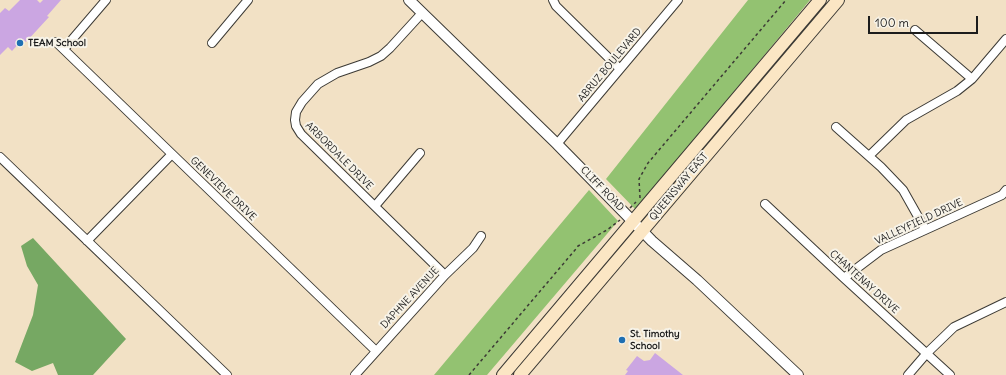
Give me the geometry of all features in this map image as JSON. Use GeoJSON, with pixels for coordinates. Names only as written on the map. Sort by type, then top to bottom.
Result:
{"type":"FeatureCollection","features":[{"type":"Feature","properties":{"kind":"main road","name":"QUEENSWAY EAST"},"geometry":{"type":"LineString","coordinates":[[503,375],[820,0]]}},
{"type":"Feature","properties":{"kind":"main road","name":"QUEENSWAY EAST"},"geometry":{"type":"LineString","coordinates":[[520,375],[838,0]]}},
{"type":"Feature","properties":{"kind":"street"},"geometry":{"type":"LineString","coordinates":[[64,49],[106,0]]}},
{"type":"Feature","properties":{"kind":"street"},"geometry":{"type":"LineString","coordinates":[[212,43],[248,0]]}},
{"type":"Feature","properties":{"kind":"street","name":"CLIFF ROAD"},"geometry":{"type":"LineString","coordinates":[[409,0],[558,144],[642,231],[697,280],[798,375]]}},
{"type":"Feature","properties":{"kind":"street"},"geometry":{"type":"LineString","coordinates":[[552,0],[556,6],[620,68]]}},
{"type":"Feature","properties":{"kind":"street","name":"ABRUZ BOULEVARD"},"geometry":{"type":"LineString","coordinates":[[558,144],[678,0]]}},
{"type":"Feature","properties":{"kind":"street","name":"ARBORDALE DRIVE"},"geometry":{"type":"LineString","coordinates":[[422,13],[381,56],[369,62],[337,73],[318,84],[302,102],[296,112],[294,120],[301,134],[445,275]]}},
{"type":"Feature","properties":{"kind":"street"},"geometry":{"type":"LineString","coordinates":[[916,30],[972,78]]}},
{"type":"Feature","properties":{"kind":"street"},"geometry":{"type":"LineString","coordinates":[[869,156],[906,120],[957,91],[972,78],[1006,39]]}},
{"type":"Feature","properties":{"kind":"street","name":"GENEVIEVE DRIVE"},"geometry":{"type":"LineString","coordinates":[[56,42],[376,351]]}},
{"type":"Feature","properties":{"kind":"street"},"geometry":{"type":"LineString","coordinates":[[836,127],[869,156],[903,190],[925,229]]}},
{"type":"Feature","properties":{"kind":"street"},"geometry":{"type":"LineString","coordinates":[[375,206],[420,153]]}},
{"type":"Feature","properties":{"kind":"street"},"geometry":{"type":"LineString","coordinates":[[87,241],[172,154]]}},
{"type":"Feature","properties":{"kind":"street"},"geometry":{"type":"LineString","coordinates":[[0,157],[227,375]]}},
{"type":"Feature","properties":{"kind":"street","name":"VALLEYFIELD DRIVE"},"geometry":{"type":"LineString","coordinates":[[844,278],[880,250],[1002,195],[1006,190]]}},
{"type":"Feature","properties":{"kind":"street","name":"CHANTENAY DRIVE"},"geometry":{"type":"LineString","coordinates":[[765,204],[844,278],[927,352],[950,375]]}},
{"type":"Feature","properties":{"kind":"street","name":"DAPHNE AVENUE"},"geometry":{"type":"LineString","coordinates":[[355,375],[445,275],[473,248],[481,236]]}},
{"type":"Feature","properties":{"kind":"street"},"geometry":{"type":"LineString","coordinates":[[908,375],[927,352],[954,327],[1006,302]]}},
{"type":"Feature","properties":{"kind":"path"},"geometry":{"type":"LineString","coordinates":[[633,204],[640,198],[639,179],[648,163],[786,0]]}},
{"type":"Feature","properties":{"kind":"path"},"geometry":{"type":"LineString","coordinates":[[469,375],[578,246],[607,230],[619,220]]}},
{"type":"Feature","properties":{"kind":"green space"},"geometry":{"type":"Polygon","coordinates":[[[748,0],[810,0],[636,210],[606,179],[748,0]]]}},
{"type":"Feature","properties":{"kind":"green space"},"geometry":{"type":"Polygon","coordinates":[[[589,190],[618,221],[487,375],[434,375],[589,190]]]}},
{"type":"Feature","properties":{"kind":"green space"},"geometry":{"type":"Polygon","coordinates":[[[33,238],[126,339],[93,375],[58,375],[53,363],[32,371],[15,362],[33,315],[38,285],[27,266],[21,246],[33,238]]]}},
{"type":"Feature","properties":{"kind":"building"},"geometry":{"type":"Polygon","coordinates":[[[20,0],[37,0],[40,3],[43,0],[61,0],[47,16],[49,17],[26,42],[23,39],[12,51],[8,47],[0,55],[0,13],[5,8],[9,11],[20,0]]]}},
{"type":"Feature","properties":{"kind":"building"},"geometry":{"type":"Polygon","coordinates":[[[655,353],[683,375],[625,375],[628,371],[626,370],[637,356],[644,361],[650,360],[655,353]]]}},
{"type":"Feature","properties":{"kind":"place","name":"TEAM School"},"geometry":{"type":"Point","coordinates":[20,43]}},
{"type":"Feature","properties":{"kind":"place","name":"St. Timothy School"},"geometry":{"type":"Point","coordinates":[622,340]}}]}
